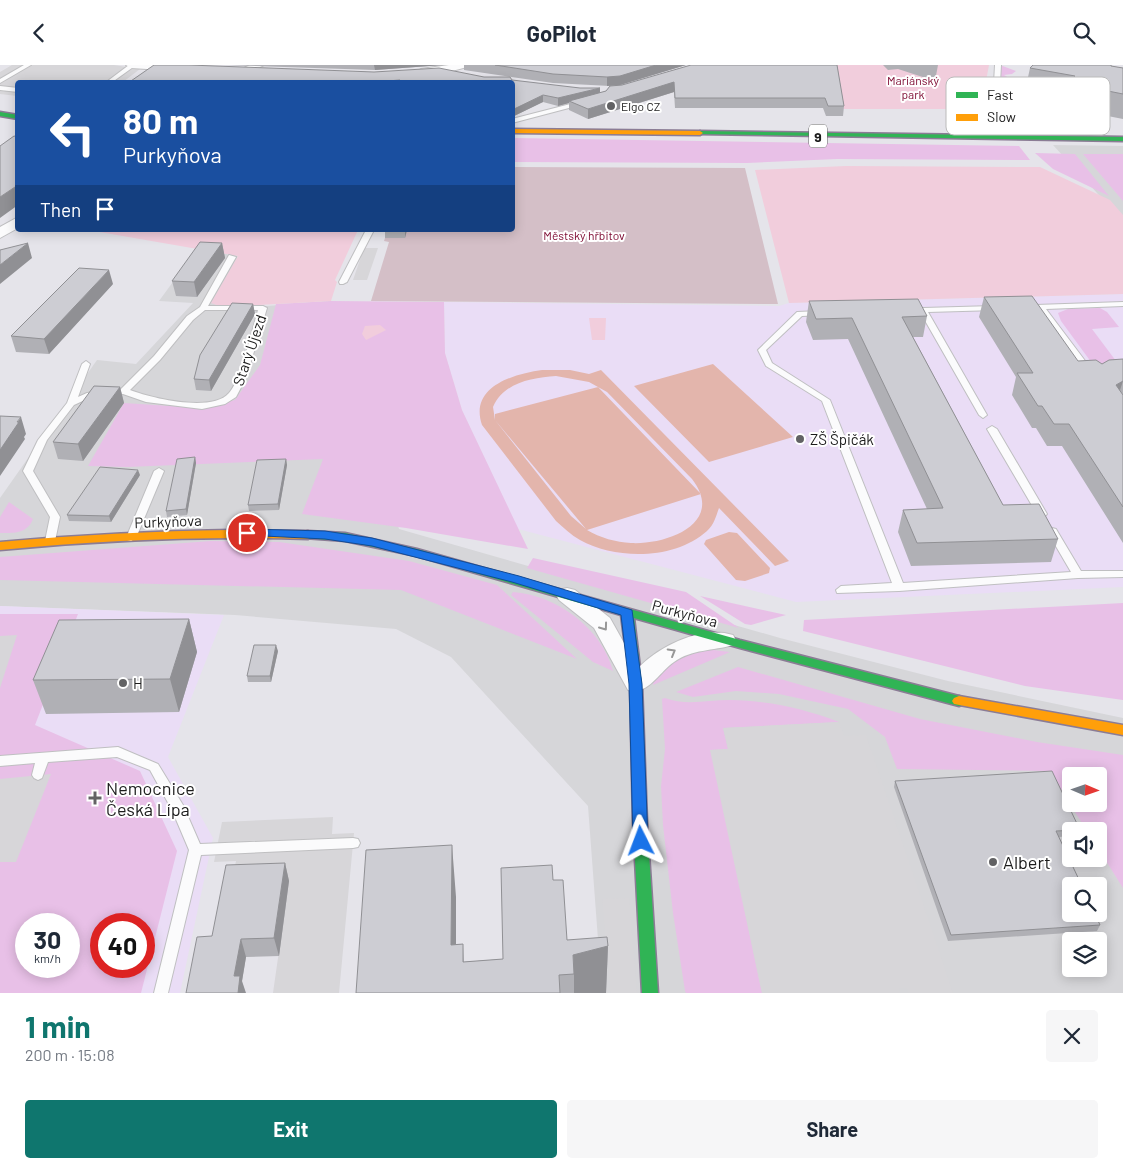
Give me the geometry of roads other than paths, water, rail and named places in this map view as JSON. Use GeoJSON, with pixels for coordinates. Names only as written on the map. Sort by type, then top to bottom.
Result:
{"type":"FeatureCollection","features":[{"type":"Feature","properties":{"kind":"street"},"geometry":{"type":"LineString","coordinates":[[132,65],[194,68]]}},
{"type":"Feature","properties":{"kind":"street"},"geometry":{"type":"LineString","coordinates":[[410,72],[442,70],[463,65]]}},
{"type":"Feature","properties":{"kind":"street"},"geometry":{"type":"LineString","coordinates":[[221,69],[263,67]]}},
{"type":"Feature","properties":{"kind":"street"},"geometry":{"type":"LineString","coordinates":[[224,80],[246,69]]}},
{"type":"Feature","properties":{"kind":"street"},"geometry":{"type":"LineString","coordinates":[[442,70],[467,77]]}},
{"type":"Feature","properties":{"kind":"street"},"geometry":{"type":"LineString","coordinates":[[0,114],[15,116]]}},
{"type":"Feature","properties":{"kind":"street"},"geometry":{"type":"LineString","coordinates":[[0,123],[15,123]]}},
{"type":"Feature","properties":{"kind":"street","name":"9"},"geometry":{"type":"LineString","coordinates":[[515,131],[1123,139]]}},
{"type":"Feature","properties":{"kind":"street"},"geometry":{"type":"LineString","coordinates":[[0,235],[15,223]]}},
{"type":"Feature","properties":{"kind":"street","name":"Purkyňova"},"geometry":{"type":"LineString","coordinates":[[0,545],[50,541],[247,533],[345,537],[417,553],[627,613],[963,702],[1123,730]]}},
{"type":"Feature","properties":{"kind":"street"},"geometry":{"type":"LineString","coordinates":[[567,595],[602,623],[636,684]]}},
{"type":"Feature","properties":{"kind":"street"},"geometry":{"type":"LineString","coordinates":[[627,613],[636,684],[640,823],[650,993]]}},
{"type":"Feature","properties":{"kind":"street"},"geometry":{"type":"LineString","coordinates":[[636,684],[657,662],[673,650],[693,643],[725,639]]}},
{"type":"Feature","properties":{"kind":"lane"},"geometry":{"type":"LineString","coordinates":[[0,81],[28,65]]}},
{"type":"Feature","properties":{"kind":"lane"},"geometry":{"type":"LineString","coordinates":[[111,80],[132,65]]}},
{"type":"Feature","properties":{"kind":"lane"},"geometry":{"type":"LineString","coordinates":[[0,89],[15,90]]}},
{"type":"Feature","properties":{"kind":"lane"},"geometry":{"type":"LineString","coordinates":[[515,120],[585,102]]}},
{"type":"Feature","properties":{"kind":"lane"},"geometry":{"type":"LineString","coordinates":[[343,282],[369,232]]}},
{"type":"Feature","properties":{"kind":"lane"},"geometry":{"type":"LineString","coordinates":[[124,391],[158,357],[190,318],[203,308],[232,257]]}},
{"type":"Feature","properties":{"kind":"lane"},"geometry":{"type":"LineString","coordinates":[[1030,307],[1123,304]]}},
{"type":"Feature","properties":{"kind":"lane"},"geometry":{"type":"LineString","coordinates":[[1040,307],[1096,381]]}},
{"type":"Feature","properties":{"kind":"lane","name":"Starý Újezd"},"geometry":{"type":"LineString","coordinates":[[71,403],[87,396],[124,391],[146,399],[202,405],[222,402],[232,395],[242,378],[264,308],[203,308]]}},
{"type":"Feature","properties":{"kind":"lane"},"geometry":{"type":"LineString","coordinates":[[914,310],[1001,308]]}},
{"type":"Feature","properties":{"kind":"lane"},"geometry":{"type":"LineString","coordinates":[[923,310],[983,415]]}},
{"type":"Feature","properties":{"kind":"lane"},"geometry":{"type":"LineString","coordinates":[[828,313],[800,314],[762,350],[769,364],[826,400],[899,587]]}},
{"type":"Feature","properties":{"kind":"lane"},"geometry":{"type":"LineString","coordinates":[[50,541],[54,517],[28,471],[44,440],[71,403],[86,364]]}},
{"type":"Feature","properties":{"kind":"lane"},"geometry":{"type":"LineString","coordinates":[[992,429],[1078,575]]}},
{"type":"Feature","properties":{"kind":"lane"},"geometry":{"type":"LineString","coordinates":[[131,538],[159,471]]}},
{"type":"Feature","properties":{"kind":"lane"},"geometry":{"type":"LineString","coordinates":[[841,590],[1078,575],[1123,574]]}},
{"type":"Feature","properties":{"kind":"lane"},"geometry":{"type":"LineString","coordinates":[[0,761],[118,753],[154,767],[178,809],[196,850],[161,993]]}},
{"type":"Feature","properties":{"kind":"lane"},"geometry":{"type":"LineString","coordinates":[[38,775],[43,758]]}},
{"type":"Feature","properties":{"kind":"lane"},"geometry":{"type":"LineString","coordinates":[[196,850],[353,843]]}},
{"type":"Feature","properties":{"kind":"place","name":"Elgo CZ"},"geometry":{"type":"Point","coordinates":[611,106]}},
{"type":"Feature","properties":{"kind":"place","name":"ZŠ Špičák"},"geometry":{"type":"Point","coordinates":[800,439]}},
{"type":"Feature","properties":{"kind":"place","name":"H"},"geometry":{"type":"Point","coordinates":[123,683]}},
{"type":"Feature","properties":{"kind":"place","name":"Nemocnice Česká Lípa"},"geometry":{"type":"Point","coordinates":[95,798]}},
{"type":"Feature","properties":{"kind":"place","name":"Albert"},"geometry":{"type":"Point","coordinates":[993,862]}},
{"type":"Feature","properties":{"kind":"park label","name":"Mariánský park"},"geometry":{"type":"Point","coordinates":[913,87]}},
{"type":"Feature","properties":{"kind":"park label","name":"Městský hřbitov"},"geometry":{"type":"Point","coordinates":[584,235]}}]}
